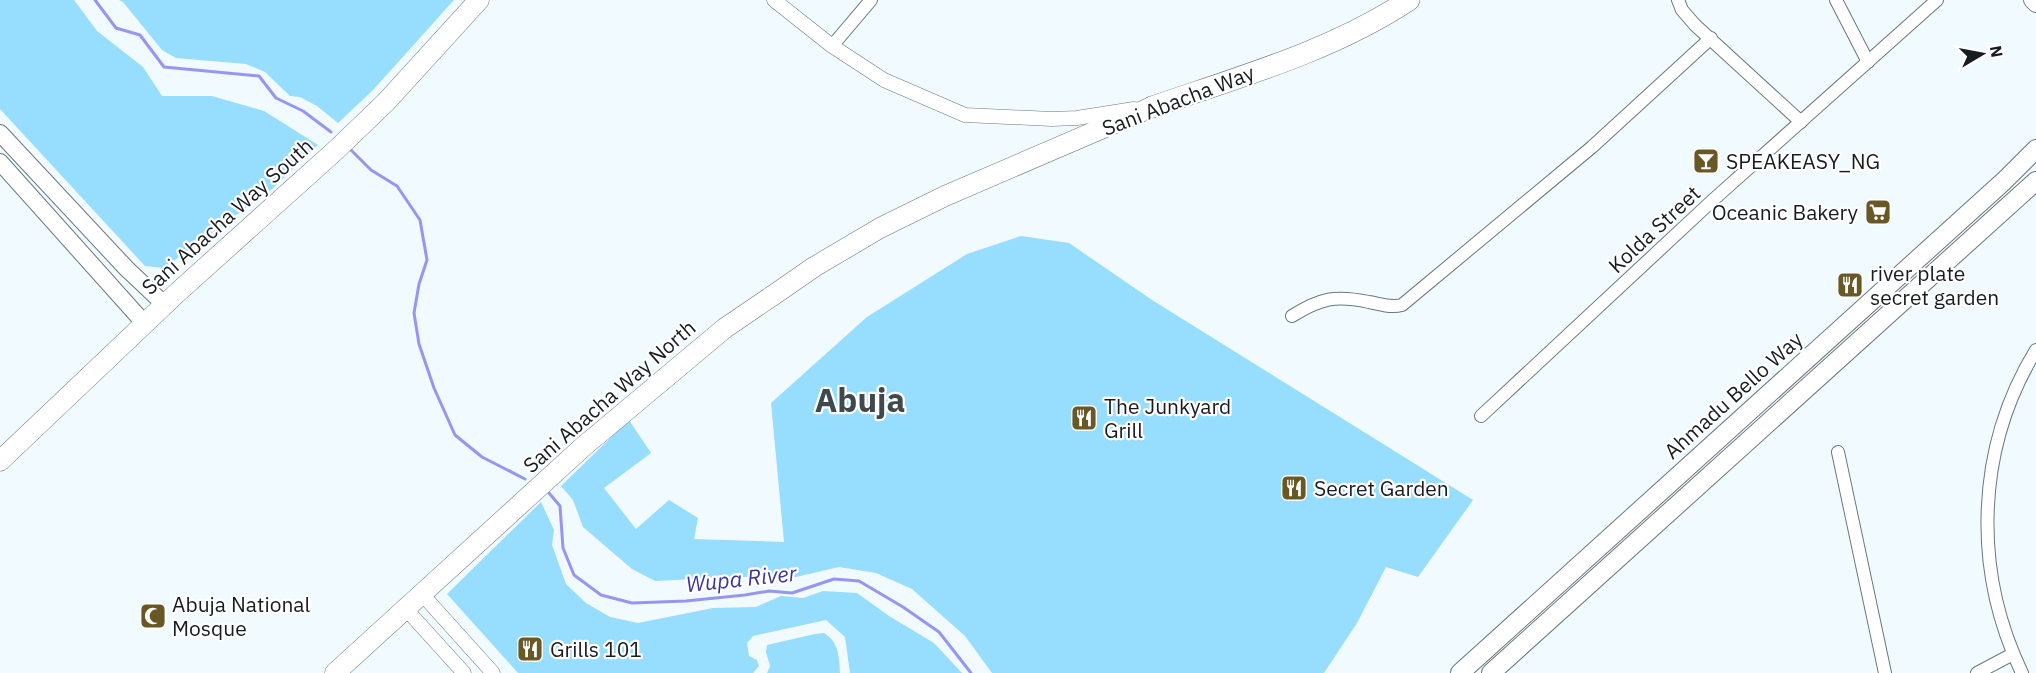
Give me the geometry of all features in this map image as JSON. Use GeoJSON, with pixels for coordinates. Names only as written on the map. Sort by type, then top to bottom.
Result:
{"type":"FeatureCollection","features":[{"type":"Feature","properties":{"kind":"highway","name":"Sani Abacha Way South"},"geometry":{"type":"LineString","coordinates":[[0,460],[8,449],[386,102],[478,0]]}},
{"type":"Feature","properties":{"kind":"highway","name":"Sani Abacha Way"},"geometry":{"type":"LineString","coordinates":[[945,196],[1152,106],[1234,79],[1320,46],[1348,34],[1409,0]]}},
{"type":"Feature","properties":{"kind":"highway","name":"Sani Abacha Way North"},"geometry":{"type":"LineString","coordinates":[[335,673],[584,446],[725,328],[852,244],[945,196]]}},
{"type":"Feature","properties":{"kind":"main road"},"geometry":{"type":"LineString","coordinates":[[2032,0],[2036,4]]}},
{"type":"Feature","properties":{"kind":"main road"},"geometry":{"type":"LineString","coordinates":[[0,133],[126,268],[165,305]]}},
{"type":"Feature","properties":{"kind":"main road","name":"Ahmadu Bello Way"},"geometry":{"type":"LineString","coordinates":[[1460,673],[2004,181],[2036,149]]}},
{"type":"Feature","properties":{"kind":"main road"},"geometry":{"type":"LineString","coordinates":[[0,162],[145,324]]}},
{"type":"Feature","properties":{"kind":"main road"},"geometry":{"type":"LineString","coordinates":[[1491,673],[2036,181]]}},
{"type":"Feature","properties":{"kind":"street"},"geometry":{"type":"LineString","coordinates":[[774,0],[832,46],[884,80],[965,115],[1077,118],[1152,106]]}},
{"type":"Feature","properties":{"kind":"street"},"geometry":{"type":"LineString","coordinates":[[832,46],[871,0]]}},
{"type":"Feature","properties":{"kind":"street"},"geometry":{"type":"LineString","coordinates":[[1678,0],[1682,10],[1695,25],[1801,122]]}},
{"type":"Feature","properties":{"kind":"street"},"geometry":{"type":"LineString","coordinates":[[1836,0],[1868,62]]}},
{"type":"Feature","properties":{"kind":"street","name":"Kolda Street"},"geometry":{"type":"LineString","coordinates":[[1481,416],[1713,200],[1937,0]]}},
{"type":"Feature","properties":{"kind":"street"},"geometry":{"type":"LineString","coordinates":[[1292,316],[1314,302],[1333,298],[1352,298],[1392,308],[1402,305],[1592,147],[1711,38]]}},
{"type":"Feature","properties":{"kind":"street"},"geometry":{"type":"LineString","coordinates":[[2022,673],[2013,654],[1994,591],[1989,553],[1987,505],[1999,430],[2010,397],[2036,350]]}},
{"type":"Feature","properties":{"kind":"street"},"geometry":{"type":"LineString","coordinates":[[1838,452],[1885,673]]}},
{"type":"Feature","properties":{"kind":"street"},"geometry":{"type":"LineString","coordinates":[[421,593],[493,673]]}},
{"type":"Feature","properties":{"kind":"street"},"geometry":{"type":"LineString","coordinates":[[405,608],[465,673]]}},
{"type":"Feature","properties":{"kind":"street"},"geometry":{"type":"LineString","coordinates":[[1977,673],[2013,654]]}},
{"type":"Feature","properties":{"kind":"shaded area"},"geometry":{"type":"Polygon","coordinates":[[[0,0],[74,0],[97,31],[143,67],[162,96],[212,96],[264,111],[318,145],[272,189],[164,268],[145,266],[0,109],[0,0]]]}},
{"type":"Feature","properties":{"kind":"shaded area"},"geometry":{"type":"Polygon","coordinates":[[[119,0],[454,0],[373,90],[338,123],[317,106],[300,97],[290,96],[265,72],[246,64],[176,58],[162,50],[119,0]]]}},
{"type":"Feature","properties":{"kind":"shaded area"},"geometry":{"type":"Polygon","coordinates":[[[1021,236],[1069,243],[1152,300],[1473,500],[1418,577],[1386,567],[1357,623],[1324,673],[992,673],[965,636],[912,589],[876,573],[839,567],[796,577],[655,581],[632,569],[583,527],[573,500],[561,486],[629,420],[651,453],[604,488],[636,529],[669,500],[698,518],[694,539],[784,542],[771,403],[867,317],[967,254],[1021,236]]]}},
{"type":"Feature","properties":{"kind":"shaded area"},"geometry":{"type":"Polygon","coordinates":[[[541,502],[554,530],[552,545],[566,584],[586,603],[610,617],[638,623],[713,608],[756,607],[781,596],[803,598],[823,591],[857,593],[889,616],[934,643],[962,673],[850,673],[845,637],[826,620],[753,636],[747,643],[749,656],[757,660],[759,666],[753,673],[518,673],[447,594],[541,502]]]}},
{"type":"Feature","properties":{"kind":"shaded area"},"geometry":{"type":"Polygon","coordinates":[[[824,633],[835,645],[840,673],[767,673],[770,666],[766,652],[767,645],[824,633]]]}},
{"type":"Feature","properties":{"kind":"waterway","name":"Wupa River"},"geometry":{"type":"LineString","coordinates":[[95,0],[116,28],[140,35],[164,67],[259,76],[276,98],[303,111],[331,132]]}},
{"type":"Feature","properties":{"kind":"waterway","name":"Wupa River"},"geometry":{"type":"LineString","coordinates":[[351,150],[371,170],[397,186],[420,220],[427,260],[419,284],[414,313],[419,344],[434,388],[455,435],[482,457],[525,479]]}},
{"type":"Feature","properties":{"kind":"waterway","name":"Wupa River"},"geometry":{"type":"LineString","coordinates":[[549,493],[560,506],[563,548],[574,575],[601,595],[632,603],[686,601],[769,591],[792,593],[834,579],[859,581],[939,632],[971,673]]}},
{"type":"Feature","properties":{"kind":"place","name":"SPEAKEASY_NG"},"geometry":{"type":"Point","coordinates":[1706,161]}},
{"type":"Feature","properties":{"kind":"place","name":"Oceanic Bakery"},"geometry":{"type":"Point","coordinates":[1878,212]}},
{"type":"Feature","properties":{"kind":"place","name":"river plate secret garden"},"geometry":{"type":"Point","coordinates":[1850,285]}},
{"type":"Feature","properties":{"kind":"place","name":"The Junkyard Grill"},"geometry":{"type":"Point","coordinates":[1084,418]}},
{"type":"Feature","properties":{"kind":"place","name":"Secret Garden"},"geometry":{"type":"Point","coordinates":[1294,488]}},
{"type":"Feature","properties":{"kind":"place","name":"Abuja National Mosque"},"geometry":{"type":"Point","coordinates":[153,616]}},
{"type":"Feature","properties":{"kind":"place","name":"Grills 101"},"geometry":{"type":"Point","coordinates":[530,649]}},
{"type":"Feature","properties":{"kind":"district","name":"Abuja"},"geometry":{"type":"Point","coordinates":[860,399]}}]}
